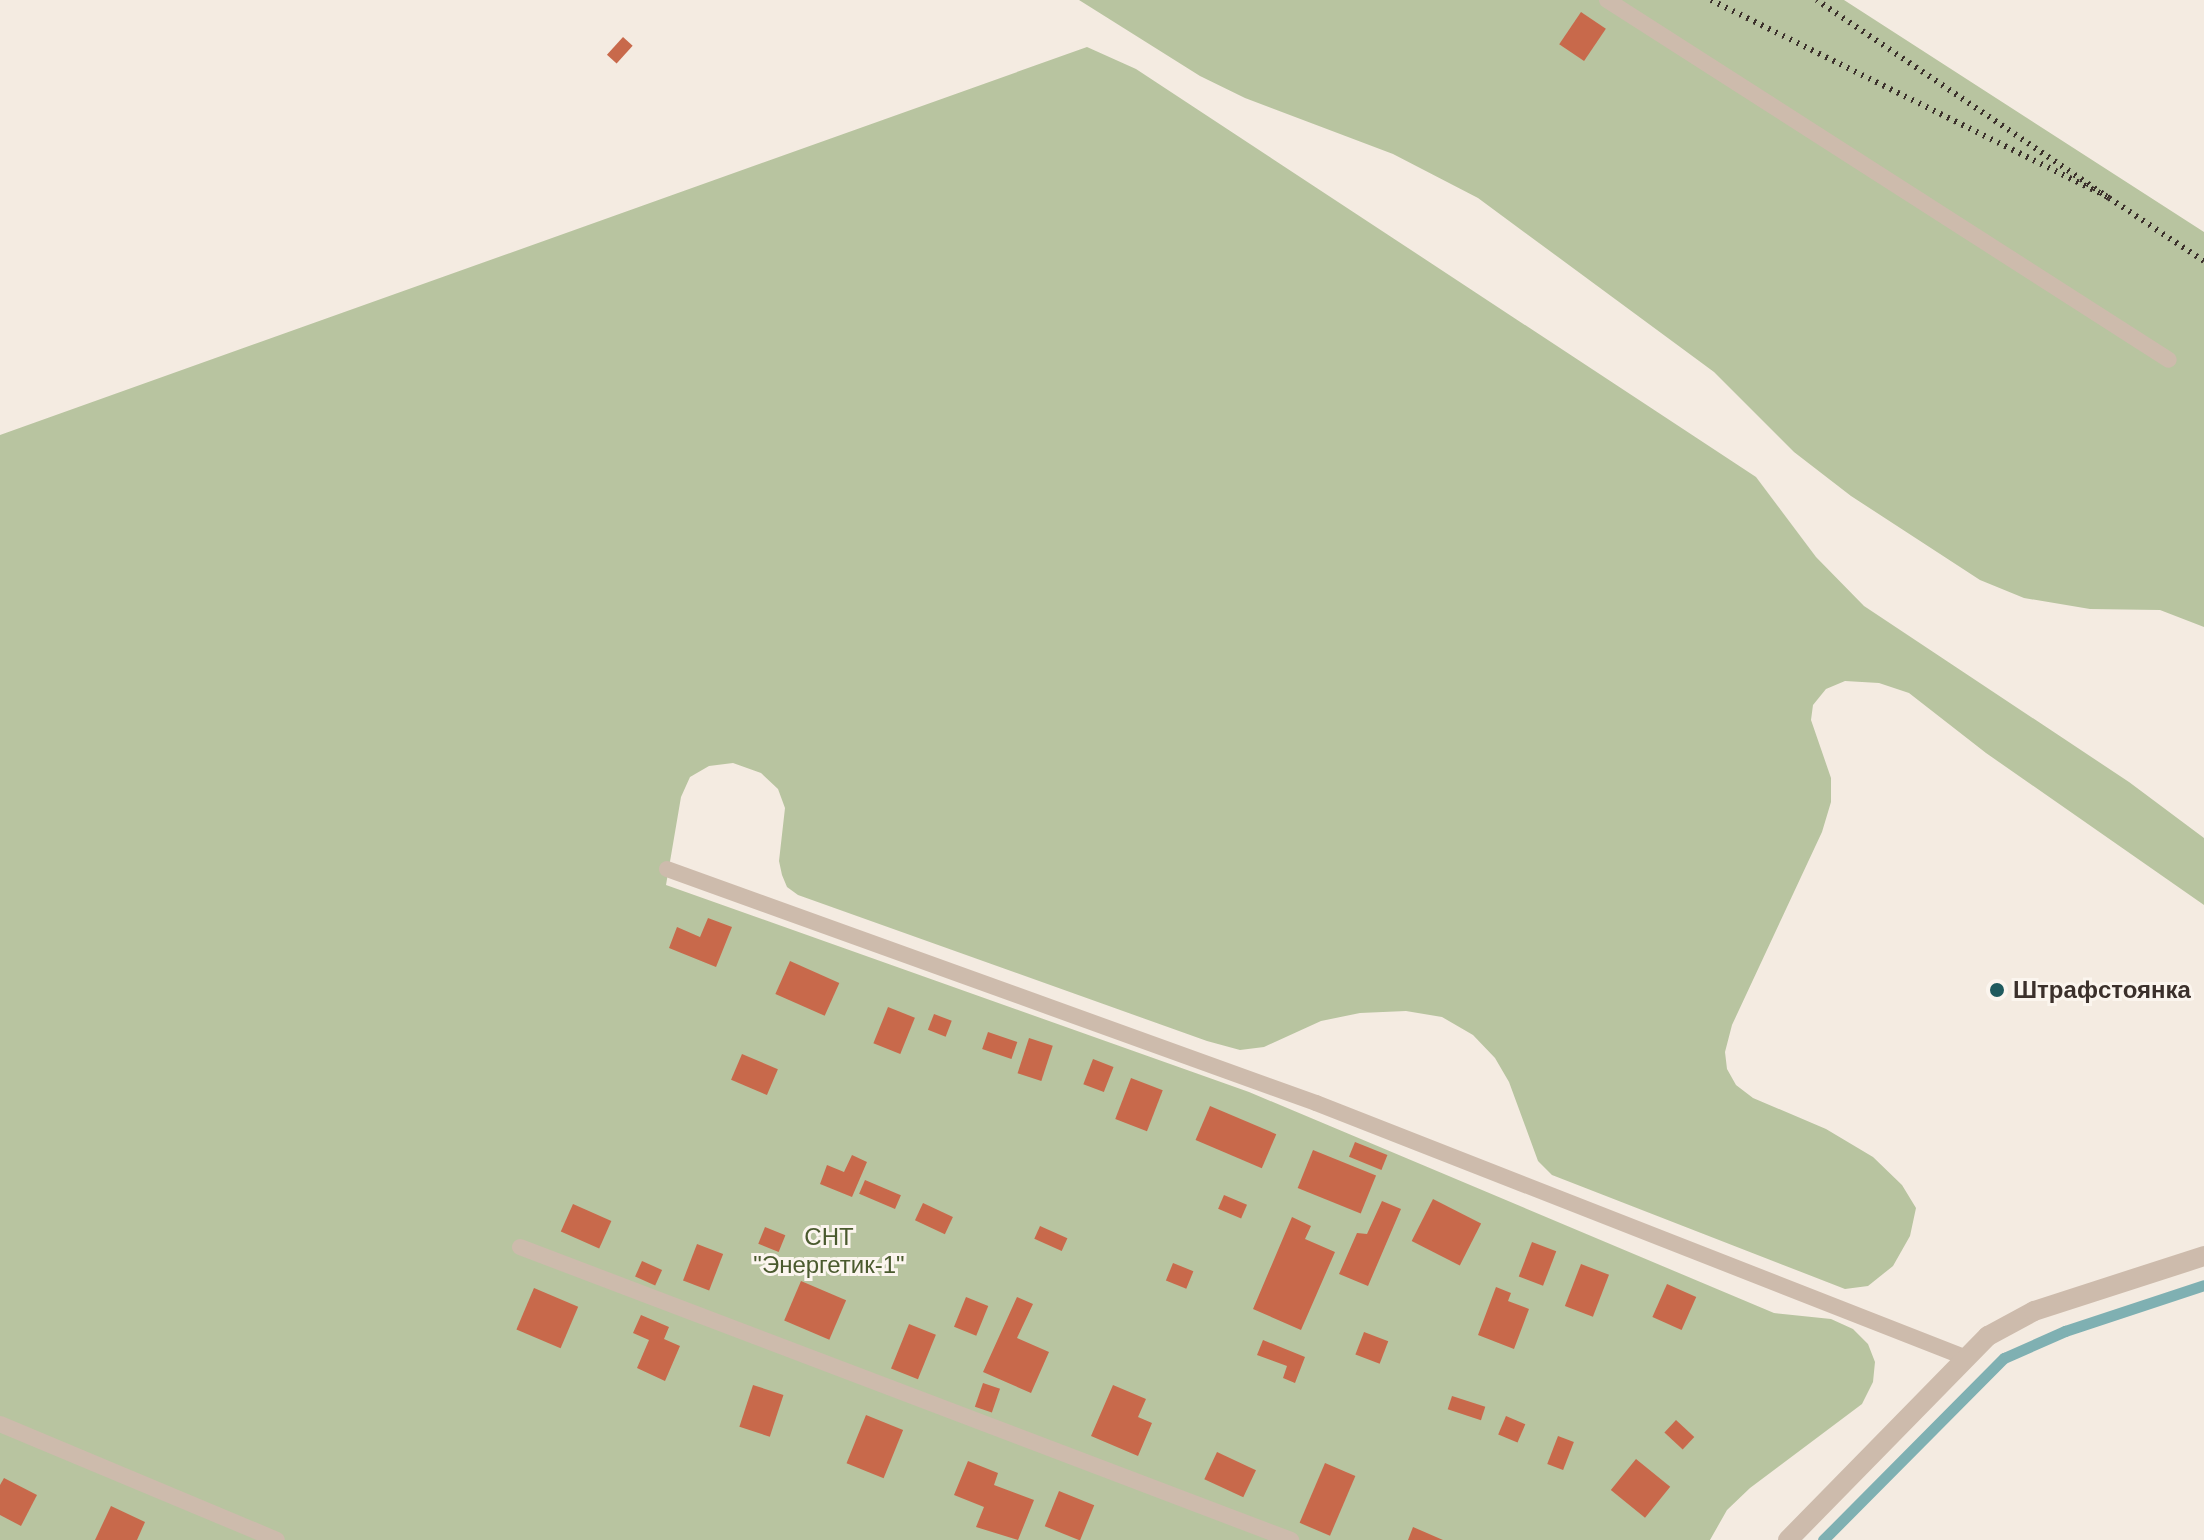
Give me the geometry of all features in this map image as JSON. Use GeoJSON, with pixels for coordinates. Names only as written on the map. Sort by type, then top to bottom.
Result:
{"type":"FeatureCollection","features":[{"type":"Feature","properties":{"kind":"street"},"geometry":{"type":"LineString","coordinates":[[1788,1540],[1964,1357],[1988,1336],[2034,1311],[2204,1256]]}},
{"type":"Feature","properties":{"kind":"lane"},"geometry":{"type":"LineString","coordinates":[[1607,0],[2169,360]]}},
{"type":"Feature","properties":{"kind":"lane"},"geometry":{"type":"LineString","coordinates":[[667,869],[1292,1094],[1964,1357]]}},
{"type":"Feature","properties":{"kind":"lane"},"geometry":{"type":"LineString","coordinates":[[520,1247],[1291,1540]]}},
{"type":"Feature","properties":{"kind":"lane"},"geometry":{"type":"LineString","coordinates":[[0,1424],[277,1540]]}},
{"type":"Feature","properties":{"kind":"green space"},"geometry":{"type":"Polygon","coordinates":[[[1079,0],[1844,0],[2204,232],[2204,627],[2160,610],[2090,609],[2024,598],[1980,580],[1851,496],[1794,452],[1714,372],[1478,198],[1393,154],[1245,98],[1200,76],[1079,0]]]}},
{"type":"Feature","properties":{"kind":"green space","name":"СНТ \"Энергетик-1\""},"geometry":{"type":"Polygon","coordinates":[[[1087,47],[1136,69],[1756,477],[1816,557],[1864,606],[2129,782],[2204,838],[2204,905],[1986,753],[1909,693],[1879,683],[1845,681],[1826,689],[1813,705],[1811,720],[1831,778],[1831,802],[1822,832],[1732,1025],[1725,1052],[1727,1069],[1736,1085],[1753,1098],[1826,1129],[1873,1157],[1902,1185],[1916,1208],[1910,1236],[1893,1266],[1868,1286],[1845,1289],[1552,1175],[1538,1161],[1509,1082],[1495,1058],[1473,1035],[1442,1017],[1406,1011],[1360,1013],[1321,1021],[1264,1047],[1240,1050],[1207,1041],[798,895],[787,887],[779,861],[785,808],[778,789],[761,773],[733,763],[709,766],[690,777],[681,797],[666,885],[1249,1092],[1774,1313],[1831,1319],[1853,1329],[1868,1344],[1875,1362],[1873,1382],[1862,1404],[1750,1488],[1727,1510],[1710,1540],[0,1540],[0,435],[1087,47]]]}},
{"type":"Feature","properties":{"kind":"building"},"geometry":{"type":"Polygon","coordinates":[[[1581,12],[1606,29],[1584,61],[1559,44],[1581,12]]]}},
{"type":"Feature","properties":{"kind":"building"},"geometry":{"type":"Polygon","coordinates":[[[623,37],[633,46],[617,64],[607,55],[623,37]]]}},
{"type":"Feature","properties":{"kind":"building"},"geometry":{"type":"Polygon","coordinates":[[[708,918],[732,927],[716,967],[669,948],[677,927],[700,937],[708,918]]]}},
{"type":"Feature","properties":{"kind":"building"},"geometry":{"type":"Polygon","coordinates":[[[790,961],[839,983],[825,1016],[775,994],[790,961]]]}},
{"type":"Feature","properties":{"kind":"building"},"geometry":{"type":"Polygon","coordinates":[[[888,1007],[915,1018],[900,1054],[873,1043],[888,1007]]]}},
{"type":"Feature","properties":{"kind":"building"},"geometry":{"type":"Polygon","coordinates":[[[934,1014],[952,1021],[946,1037],[928,1030],[934,1014]]]}},
{"type":"Feature","properties":{"kind":"building"},"geometry":{"type":"Polygon","coordinates":[[[988,1032],[1017,1042],[1011,1059],[982,1049],[988,1032]]]}},
{"type":"Feature","properties":{"kind":"building"},"geometry":{"type":"Polygon","coordinates":[[[1029,1038],[1053,1046],[1041,1081],[1018,1073],[1029,1038]]]}},
{"type":"Feature","properties":{"kind":"building"},"geometry":{"type":"Polygon","coordinates":[[[742,1054],[778,1069],[767,1095],[731,1080],[742,1054]]]}},
{"type":"Feature","properties":{"kind":"building"},"geometry":{"type":"Polygon","coordinates":[[[1093,1059],[1114,1067],[1104,1092],[1083,1084],[1093,1059]]]}},
{"type":"Feature","properties":{"kind":"building"},"geometry":{"type":"Polygon","coordinates":[[[1131,1078],[1163,1090],[1147,1131],[1115,1119],[1131,1078]]]}},
{"type":"Feature","properties":{"kind":"building"},"geometry":{"type":"Polygon","coordinates":[[[1210,1106],[1276,1134],[1262,1168],[1196,1140],[1210,1106]]]}},
{"type":"Feature","properties":{"kind":"building"},"geometry":{"type":"Polygon","coordinates":[[[1355,1142],[1387,1155],[1381,1170],[1349,1157],[1355,1142]]]}},
{"type":"Feature","properties":{"kind":"building"},"geometry":{"type":"Polygon","coordinates":[[[1313,1150],[1376,1175],[1361,1213],[1298,1188],[1313,1150]]]}},
{"type":"Feature","properties":{"kind":"building"},"geometry":{"type":"Polygon","coordinates":[[[852,1155],[867,1162],[852,1197],[820,1184],[827,1165],[844,1172],[852,1155]]]}},
{"type":"Feature","properties":{"kind":"building"},"geometry":{"type":"Polygon","coordinates":[[[865,1180],[901,1195],[895,1209],[859,1194],[865,1180]]]}},
{"type":"Feature","properties":{"kind":"building"},"geometry":{"type":"Polygon","coordinates":[[[1224,1195],[1247,1205],[1241,1219],[1218,1209],[1224,1195]]]}},
{"type":"Feature","properties":{"kind":"building"},"geometry":{"type":"Polygon","coordinates":[[[1433,1199],[1481,1224],[1460,1265],[1412,1241],[1433,1199]]]}},
{"type":"Feature","properties":{"kind":"building"},"geometry":{"type":"Polygon","coordinates":[[[1382,1201],[1401,1209],[1368,1286],[1339,1274],[1357,1233],[1367,1234],[1382,1201]]]}},
{"type":"Feature","properties":{"kind":"building"},"geometry":{"type":"Polygon","coordinates":[[[923,1203],[953,1217],[945,1234],[915,1220],[923,1203]]]}},
{"type":"Feature","properties":{"kind":"building"},"geometry":{"type":"Polygon","coordinates":[[[573,1204],[611,1221],[599,1248],[561,1231],[573,1204]]]}},
{"type":"Feature","properties":{"kind":"building"},"geometry":{"type":"Polygon","coordinates":[[[1292,1217],[1311,1226],[1305,1239],[1335,1252],[1301,1330],[1253,1309],[1292,1217]]]}},
{"type":"Feature","properties":{"kind":"building"},"geometry":{"type":"Polygon","coordinates":[[[1040,1226],[1067,1238],[1062,1251],[1034,1239],[1040,1226]]]}},
{"type":"Feature","properties":{"kind":"building"},"geometry":{"type":"Polygon","coordinates":[[[765,1227],[785,1235],[779,1252],[758,1244],[765,1227]]]}},
{"type":"Feature","properties":{"kind":"building"},"geometry":{"type":"Polygon","coordinates":[[[1532,1242],[1556,1251],[1543,1286],[1519,1277],[1532,1242]]]}},
{"type":"Feature","properties":{"kind":"building"},"geometry":{"type":"Polygon","coordinates":[[[697,1244],[723,1254],[709,1290],[683,1280],[697,1244]]]}},
{"type":"Feature","properties":{"kind":"building"},"geometry":{"type":"Polygon","coordinates":[[[642,1261],[662,1270],[655,1285],[635,1277],[642,1261]]]}},
{"type":"Feature","properties":{"kind":"building"},"geometry":{"type":"Polygon","coordinates":[[[1173,1263],[1193,1271],[1186,1289],[1166,1281],[1173,1263]]]}},
{"type":"Feature","properties":{"kind":"building"},"geometry":{"type":"Polygon","coordinates":[[[1581,1264],[1609,1275],[1593,1317],[1565,1306],[1581,1264]]]}},
{"type":"Feature","properties":{"kind":"building"},"geometry":{"type":"Polygon","coordinates":[[[801,1281],[846,1300],[829,1340],[784,1321],[801,1281]]]}},
{"type":"Feature","properties":{"kind":"building"},"geometry":{"type":"Polygon","coordinates":[[[1667,1284],[1696,1297],[1682,1330],[1652,1317],[1667,1284]]]}},
{"type":"Feature","properties":{"kind":"building"},"geometry":{"type":"Polygon","coordinates":[[[1496,1287],[1511,1293],[1508,1301],[1529,1309],[1514,1349],[1478,1335],[1496,1287]]]}},
{"type":"Feature","properties":{"kind":"building"},"geometry":{"type":"Polygon","coordinates":[[[534,1288],[578,1307],[561,1348],[516,1329],[534,1288]]]}},
{"type":"Feature","properties":{"kind":"building"},"geometry":{"type":"Polygon","coordinates":[[[966,1297],[988,1306],[976,1336],[954,1327],[966,1297]]]}},
{"type":"Feature","properties":{"kind":"building"},"geometry":{"type":"Polygon","coordinates":[[[1017,1297],[1033,1304],[1017,1338],[1049,1352],[1031,1393],[983,1372],[1017,1297]]]}},
{"type":"Feature","properties":{"kind":"building"},"geometry":{"type":"Polygon","coordinates":[[[641,1315],[669,1327],[664,1339],[680,1346],[665,1381],[637,1368],[649,1340],[633,1333],[641,1315]]]}},
{"type":"Feature","properties":{"kind":"building"},"geometry":{"type":"Polygon","coordinates":[[[909,1324],[936,1335],[918,1379],[891,1369],[909,1324]]]}},
{"type":"Feature","properties":{"kind":"building"},"geometry":{"type":"Polygon","coordinates":[[[1364,1332],[1388,1341],[1380,1364],[1355,1354],[1364,1332]]]}},
{"type":"Feature","properties":{"kind":"building"},"geometry":{"type":"Polygon","coordinates":[[[1263,1340],[1305,1357],[1295,1383],[1283,1378],[1287,1366],[1257,1355],[1263,1340]]]}},
{"type":"Feature","properties":{"kind":"building"},"geometry":{"type":"Polygon","coordinates":[[[983,1383],[1000,1389],[992,1412],[975,1407],[983,1383]]]}},
{"type":"Feature","properties":{"kind":"building"},"geometry":{"type":"Polygon","coordinates":[[[753,1385],[783,1395],[770,1437],[739,1427],[753,1385]]]}},
{"type":"Feature","properties":{"kind":"building"},"geometry":{"type":"Polygon","coordinates":[[[1113,1385],[1146,1399],[1138,1417],[1152,1423],[1138,1456],[1091,1436],[1113,1385]]]}},
{"type":"Feature","properties":{"kind":"building"},"geometry":{"type":"Polygon","coordinates":[[[1452,1396],[1485,1407],[1481,1420],[1448,1409],[1452,1396]]]}},
{"type":"Feature","properties":{"kind":"building"},"geometry":{"type":"Polygon","coordinates":[[[866,1415],[903,1430],[884,1478],[847,1463],[866,1415]]]}},
{"type":"Feature","properties":{"kind":"building"},"geometry":{"type":"Polygon","coordinates":[[[1506,1416],[1525,1424],[1518,1443],[1498,1434],[1506,1416]]]}},
{"type":"Feature","properties":{"kind":"building"},"geometry":{"type":"Polygon","coordinates":[[[1676,1420],[1694,1437],[1683,1449],[1664,1432],[1676,1420]]]}},
{"type":"Feature","properties":{"kind":"building"},"geometry":{"type":"Polygon","coordinates":[[[1558,1436],[1574,1442],[1563,1470],[1547,1464],[1558,1436]]]}},
{"type":"Feature","properties":{"kind":"building"},"geometry":{"type":"Polygon","coordinates":[[[1217,1452],[1256,1470],[1243,1497],[1204,1479],[1217,1452]]]}},
{"type":"Feature","properties":{"kind":"building"},"geometry":{"type":"Polygon","coordinates":[[[1636,1459],[1670,1487],[1645,1518],[1611,1490],[1636,1459]]]}},
{"type":"Feature","properties":{"kind":"building"},"geometry":{"type":"Polygon","coordinates":[[[968,1461],[998,1473],[994,1485],[1034,1500],[1018,1540],[976,1527],[984,1507],[954,1495],[968,1461]]]}},
{"type":"Feature","properties":{"kind":"building"},"geometry":{"type":"Polygon","coordinates":[[[1325,1463],[1355,1476],[1330,1536],[1300,1523],[1325,1463]]]}},
{"type":"Feature","properties":{"kind":"building"},"geometry":{"type":"Polygon","coordinates":[[[4,1478],[37,1495],[21,1526],[0,1515],[0,1485],[4,1478]]]}},
{"type":"Feature","properties":{"kind":"building"},"geometry":{"type":"Polygon","coordinates":[[[1059,1491],[1094,1505],[1080,1540],[1045,1526],[1059,1491]]]}},
{"type":"Feature","properties":{"kind":"building"},"geometry":{"type":"Polygon","coordinates":[[[111,1506],[145,1522],[137,1540],[95,1540],[111,1506]]]}},
{"type":"Feature","properties":{"kind":"building"},"geometry":{"type":"Polygon","coordinates":[[[1413,1527],[1443,1540],[1408,1540],[1413,1527]]]}},
{"type":"Feature","properties":{"kind":"waterway"},"geometry":{"type":"LineString","coordinates":[[1823,1540],[2004,1358],[2065,1331],[2204,1285]]}},
{"type":"Feature","properties":{"kind":"railway"},"geometry":{"type":"LineString","coordinates":[[1711,0],[2109,198],[1817,0]]}},
{"type":"Feature","properties":{"kind":"railway"},"geometry":{"type":"LineString","coordinates":[[2109,198],[2204,261]]}},
{"type":"Feature","properties":{"kind":"place","name":"Штрафстоянка"},"geometry":{"type":"Point","coordinates":[1997,990]}}]}
